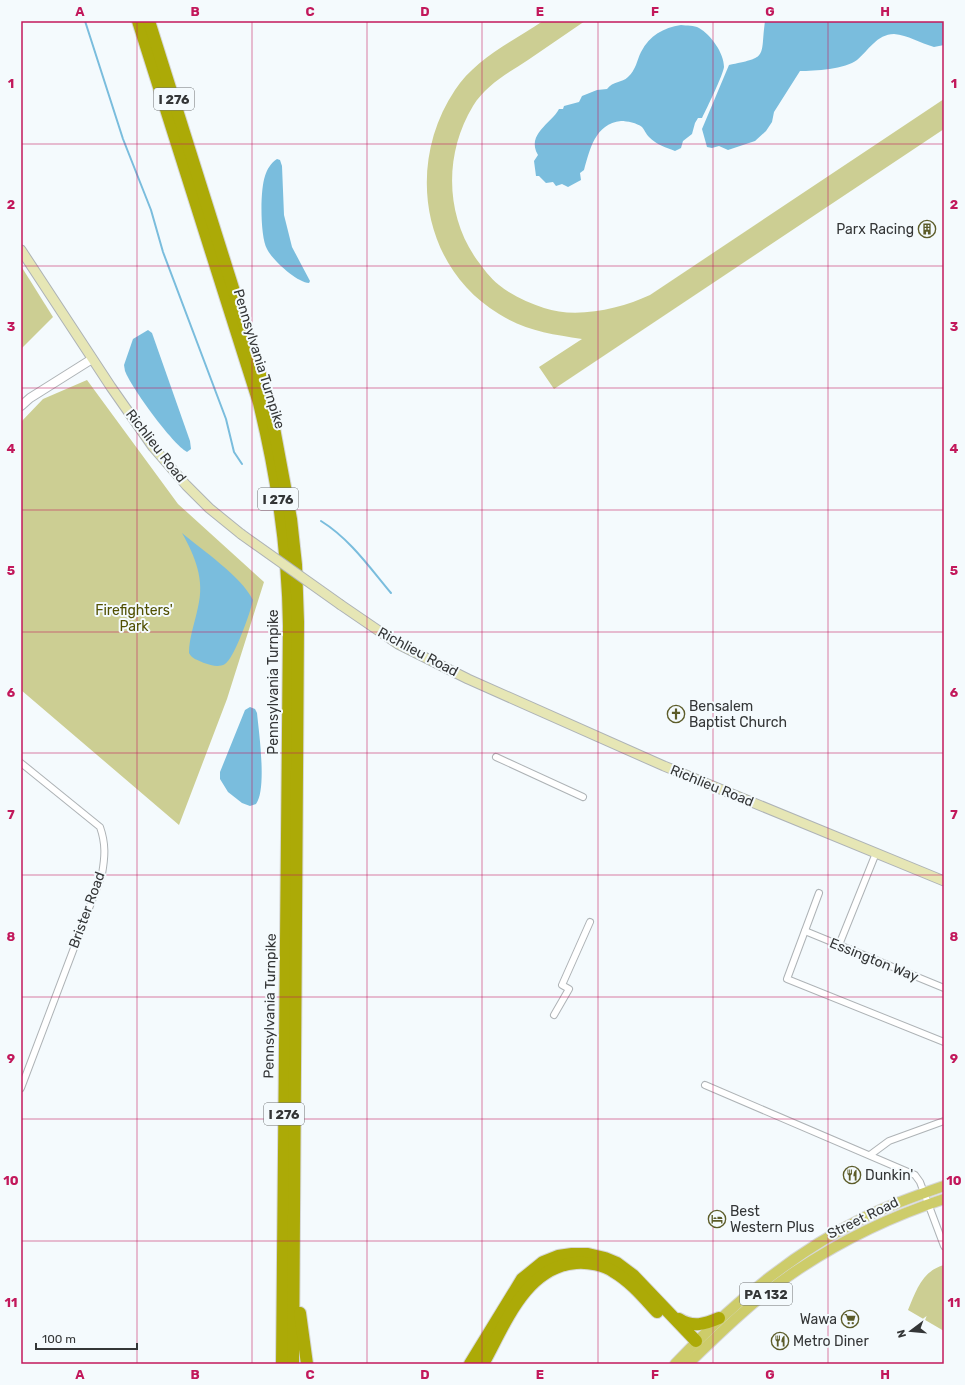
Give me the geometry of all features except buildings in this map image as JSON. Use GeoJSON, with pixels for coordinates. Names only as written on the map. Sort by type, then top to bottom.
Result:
{"type":"FeatureCollection","features":[{"type":"Feature","properties":{"kind":"highway","name":"Pennsylvania Turnpike"},"geometry":{"type":"LineString","coordinates":[[138,21],[258,403],[273,466],[285,548],[289,640],[282,1364]]}},
{"type":"Feature","properties":{"kind":"highway","name":"Pennsylvania Turnpike"},"geometry":{"type":"LineString","coordinates":[[149,21],[260,374],[282,461],[296,565],[298,622],[293,1364]]}},
{"type":"Feature","properties":{"kind":"highway"},"geometry":{"type":"LineString","coordinates":[[294,1200],[301,1330],[307,1364]]}},
{"type":"Feature","properties":{"kind":"highway"},"geometry":{"type":"LineString","coordinates":[[470,1364],[522,1279],[543,1262],[558,1256],[588,1254],[606,1258],[617,1263],[633,1275],[669,1312],[697,1346]]}},
{"type":"Feature","properties":{"kind":"highway"},"geometry":{"type":"LineString","coordinates":[[483,1364],[527,1289],[537,1278],[550,1269],[567,1264],[582,1263],[594,1265],[614,1272],[629,1283],[697,1346]]}},
{"type":"Feature","properties":{"kind":"highway"},"geometry":{"type":"LineString","coordinates":[[669,1312],[689,1324],[703,1324],[719,1318]]}},
{"type":"Feature","properties":{"kind":"main road","name":"Richlieu Road"},"geometry":{"type":"LineString","coordinates":[[21,250],[92,359],[146,437],[169,467],[209,508],[241,534],[392,640],[436,664],[664,766],[944,881]]}},
{"type":"Feature","properties":{"kind":"main road","name":"Street Road"},"geometry":{"type":"LineString","coordinates":[[688,1364],[697,1346],[719,1318],[777,1271],[821,1241],[868,1215],[944,1186]]}},
{"type":"Feature","properties":{"kind":"main road","name":"Street Road"},"geometry":{"type":"LineString","coordinates":[[675,1364],[795,1271],[826,1252],[876,1226],[944,1199]]}},
{"type":"Feature","properties":{"kind":"street"},"geometry":{"type":"LineString","coordinates":[[21,406],[30,398],[92,359]]}},
{"type":"Feature","properties":{"kind":"street"},"geometry":{"type":"LineString","coordinates":[[496,757],[583,797]]}},
{"type":"Feature","properties":{"kind":"street","name":"Brister Road"},"geometry":{"type":"LineString","coordinates":[[21,763],[100,827],[105,840],[105,856],[102,874],[21,1088]]}},
{"type":"Feature","properties":{"kind":"street"},"geometry":{"type":"LineString","coordinates":[[839,945],[876,853]]}},
{"type":"Feature","properties":{"kind":"street"},"geometry":{"type":"LineString","coordinates":[[818,893],[787,979],[944,1042]]}},
{"type":"Feature","properties":{"kind":"street"},"geometry":{"type":"LineString","coordinates":[[554,1015],[569,989],[562,986],[590,922]]}},
{"type":"Feature","properties":{"kind":"street","name":"Essington Way"},"geometry":{"type":"LineString","coordinates":[[805,931],[944,988]]}},
{"type":"Feature","properties":{"kind":"street"},"geometry":{"type":"LineString","coordinates":[[705,1085],[915,1175],[920,1182],[929,1204],[944,1246]]}},
{"type":"Feature","properties":{"kind":"street"},"geometry":{"type":"LineString","coordinates":[[870,1155],[889,1141],[944,1120]]}},
{"type":"Feature","properties":{"kind":"green space"},"geometry":{"type":"Polygon","coordinates":[[[543,21],[585,21],[498,80],[478,99],[464,125],[457,144],[453,164],[452,184],[454,204],[459,224],[466,242],[477,260],[490,276],[504,289],[532,304],[544,308],[570,313],[598,311],[638,300],[650,295],[944,99],[944,129],[554,389],[539,367],[582,339],[539,331],[509,320],[473,294],[452,269],[438,242],[429,212],[427,181],[430,149],[440,119],[455,90],[473,69],[495,51],[543,21]]]}},
{"type":"Feature","properties":{"kind":"green space"},"geometry":{"type":"Polygon","coordinates":[[[21,266],[53,317],[21,349],[21,266]]]}},
{"type":"Feature","properties":{"kind":"green space","name":"Firefighters' Park"},"geometry":{"type":"Polygon","coordinates":[[[87,380],[178,504],[264,582],[227,699],[179,825],[21,690],[21,422],[43,399],[87,380]]]}},
{"type":"Feature","properties":{"kind":"green space"},"geometry":{"type":"Polygon","coordinates":[[[944,1265],[944,1331],[908,1310],[917,1289],[925,1277],[936,1268],[944,1265]]]}},
{"type":"Feature","properties":{"kind":"water"},"geometry":{"type":"Polygon","coordinates":[[[765,21],[944,21],[944,45],[934,47],[904,36],[894,34],[888,35],[873,44],[857,60],[845,66],[813,71],[800,71],[774,112],[772,122],[766,131],[755,141],[728,150],[719,146],[712,148],[707,147],[702,129],[729,65],[751,60],[760,54],[762,49],[765,21]]]}},
{"type":"Feature","properties":{"kind":"water"},"geometry":{"type":"Polygon","coordinates":[[[681,25],[697,27],[704,31],[719,50],[724,67],[718,84],[702,118],[698,118],[692,134],[683,141],[681,148],[675,151],[661,146],[649,137],[640,126],[632,122],[621,121],[612,123],[599,132],[591,146],[584,170],[580,173],[581,180],[568,187],[562,184],[556,186],[553,182],[546,183],[539,176],[536,176],[534,161],[538,155],[535,148],[537,135],[559,109],[563,109],[564,106],[579,102],[582,96],[597,90],[607,89],[609,86],[626,79],[633,71],[641,52],[653,37],[663,30],[681,25]]]}},
{"type":"Feature","properties":{"kind":"water"},"geometry":{"type":"Polygon","coordinates":[[[277,159],[280,160],[282,166],[284,215],[292,247],[310,281],[309,283],[298,279],[280,265],[270,254],[265,243],[262,224],[263,183],[268,169],[277,159]]]}},
{"type":"Feature","properties":{"kind":"water"},"geometry":{"type":"Polygon","coordinates":[[[148,330],[152,333],[190,441],[191,449],[187,452],[180,447],[162,427],[135,389],[125,371],[124,365],[133,339],[148,330]]]}},
{"type":"Feature","properties":{"kind":"water"},"geometry":{"type":"Polygon","coordinates":[[[182,533],[231,573],[240,582],[253,600],[246,624],[233,653],[225,664],[220,666],[204,663],[193,658],[189,653],[191,636],[200,597],[200,587],[198,568],[195,559],[182,533]]]}},
{"type":"Feature","properties":{"kind":"water"},"geometry":{"type":"Polygon","coordinates":[[[250,707],[255,709],[257,713],[262,774],[259,797],[256,804],[250,806],[242,803],[228,792],[220,779],[220,772],[245,710],[250,707]]]}},
{"type":"Feature","properties":{"kind":"waterway"},"geometry":{"type":"LineString","coordinates":[[85,21],[123,139],[151,210],[163,252],[226,419],[234,452],[242,464]]}},
{"type":"Feature","properties":{"kind":"waterway"},"geometry":{"type":"LineString","coordinates":[[321,521],[350,545],[391,593]]}},
{"type":"Feature","properties":{"kind":"place","name":"Parx Racing"},"geometry":{"type":"Point","coordinates":[927,229]}},
{"type":"Feature","properties":{"kind":"place","name":"Bensalem Baptist Church"},"geometry":{"type":"Point","coordinates":[676,714]}},
{"type":"Feature","properties":{"kind":"place","name":"Dunkin'"},"geometry":{"type":"Point","coordinates":[852,1175]}},
{"type":"Feature","properties":{"kind":"place","name":"Best Western Plus"},"geometry":{"type":"Point","coordinates":[717,1219]}},
{"type":"Feature","properties":{"kind":"place","name":"Wawa"},"geometry":{"type":"Point","coordinates":[850,1319]}},
{"type":"Feature","properties":{"kind":"place","name":"Metro Diner"},"geometry":{"type":"Point","coordinates":[780,1341]}}]}
